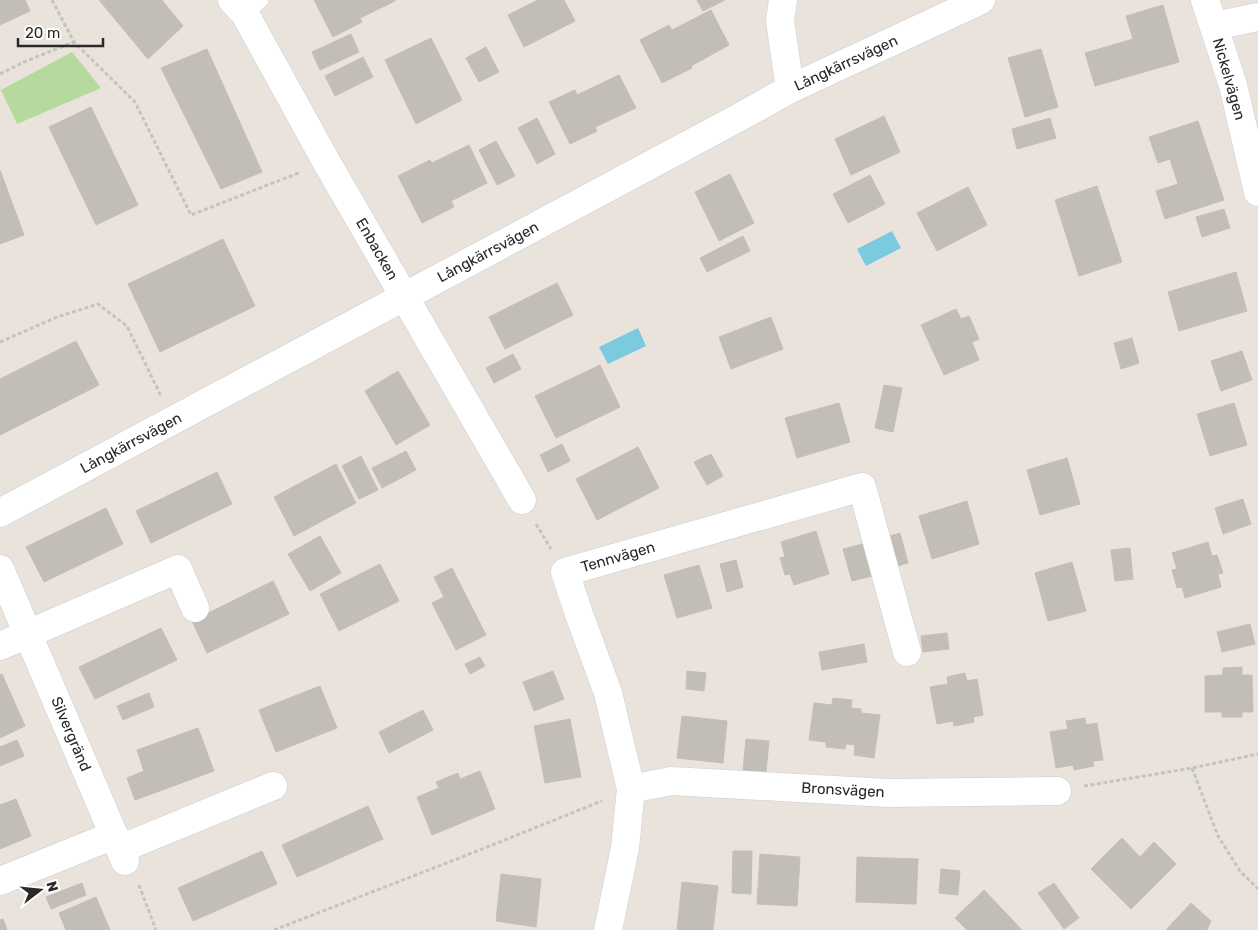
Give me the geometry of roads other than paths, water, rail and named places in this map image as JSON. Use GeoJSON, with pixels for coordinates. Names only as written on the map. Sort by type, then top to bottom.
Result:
{"type":"FeatureCollection","features":[{"type":"Feature","properties":{"kind":"street"},"geometry":{"type":"LineString","coordinates":[[783,0],[780,20],[790,89]]}},
{"type":"Feature","properties":{"kind":"street","name":"Långkärrsvägen"},"geometry":{"type":"LineString","coordinates":[[0,513],[790,89],[981,0]]}},
{"type":"Feature","properties":{"kind":"street","name":"Nickelvägen"},"geometry":{"type":"LineString","coordinates":[[1205,0],[1233,84],[1258,192]]}},
{"type":"Feature","properties":{"kind":"street","name":"Enbacken"},"geometry":{"type":"LineString","coordinates":[[246,5],[327,163],[522,500]]}},
{"type":"Feature","properties":{"kind":"street","name":"Nickelvägen"},"geometry":{"type":"LineString","coordinates":[[1214,26],[1258,17]]}},
{"type":"Feature","properties":{"kind":"street","name":"Tennvägen"},"geometry":{"type":"LineString","coordinates":[[608,930],[625,848],[631,789],[608,693],[565,572],[862,487],[907,652]]}},
{"type":"Feature","properties":{"kind":"street","name":"Silvergränd"},"geometry":{"type":"LineString","coordinates":[[0,569],[120,848]]}},
{"type":"Feature","properties":{"kind":"street"},"geometry":{"type":"LineString","coordinates":[[0,646],[178,570],[194,608]]}},
{"type":"Feature","properties":{"kind":"street","name":"Bronsvägen"},"geometry":{"type":"LineString","coordinates":[[631,789],[671,781],[888,793],[1057,791]]}},
{"type":"Feature","properties":{"kind":"street"},"geometry":{"type":"LineString","coordinates":[[0,881],[120,848],[274,786]]}},
{"type":"Feature","properties":{"kind":"water"},"geometry":{"type":"Polygon","coordinates":[[[892,231],[901,248],[866,266],[857,249],[892,231]]]}},
{"type":"Feature","properties":{"kind":"water"},"geometry":{"type":"Polygon","coordinates":[[[638,328],[646,346],[608,364],[599,347],[638,328]]]}}]}
